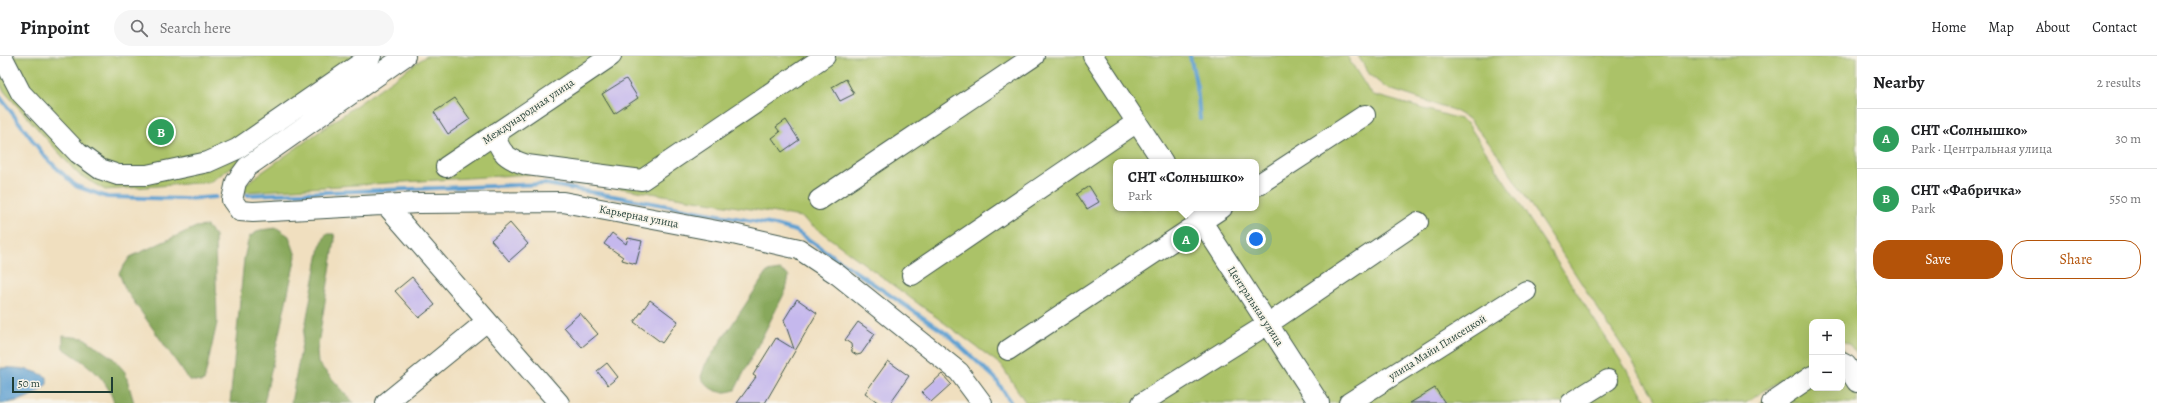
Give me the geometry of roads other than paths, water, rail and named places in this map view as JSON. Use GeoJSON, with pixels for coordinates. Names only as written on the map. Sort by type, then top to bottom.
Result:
{"type":"FeatureCollection","features":[{"type":"Feature","properties":{"kind":"street"},"geometry":{"type":"LineString","coordinates":[[2,56],[21,92],[78,154],[100,169],[118,175],[147,175],[208,162],[237,149],[371,56]]}},
{"type":"Feature","properties":{"kind":"street","name":"Карьерная улица"},"geometry":{"type":"LineString","coordinates":[[405,56],[247,167],[236,182],[232,200],[240,211],[253,212],[388,206],[418,203],[563,202],[733,234],[799,249],[838,275],[959,372],[982,403]]}},
{"type":"Feature","properties":{"kind":"street","name":"Международная улица"},"geometry":{"type":"LineString","coordinates":[[446,168],[611,56]]}},
{"type":"Feature","properties":{"kind":"street"},"geometry":{"type":"LineString","coordinates":[[496,133],[497,143],[502,153],[511,160],[527,165],[642,180],[825,56]]}},
{"type":"Feature","properties":{"kind":"street"},"geometry":{"type":"LineString","coordinates":[[819,200],[1034,56]]}},
{"type":"Feature","properties":{"kind":"street"},"geometry":{"type":"LineString","coordinates":[[1093,56],[1161,159]]}},
{"type":"Feature","properties":{"kind":"street"},"geometry":{"type":"LineString","coordinates":[[1259,184],[1365,115]]}},
{"type":"Feature","properties":{"kind":"street"},"geometry":{"type":"LineString","coordinates":[[912,275],[1137,122]]}},
{"type":"Feature","properties":{"kind":"street"},"geometry":{"type":"LineString","coordinates":[[388,206],[559,403]]}},
{"type":"Feature","properties":{"kind":"street"},"geometry":{"type":"LineString","coordinates":[[1008,350],[1197,215],[1211,211]]}},
{"type":"Feature","properties":{"kind":"street","name":"Центральная улица"},"geometry":{"type":"LineString","coordinates":[[1197,215],[1320,403]]}},
{"type":"Feature","properties":{"kind":"street"},"geometry":{"type":"LineString","coordinates":[[1142,403],[1268,324],[1418,222]]}},
{"type":"Feature","properties":{"kind":"street","name":"улица Майи Плисецкой"},"geometry":{"type":"LineString","coordinates":[[1349,403],[1526,291]]}},
{"type":"Feature","properties":{"kind":"street"},"geometry":{"type":"LineString","coordinates":[[386,403],[487,321]]}},
{"type":"Feature","properties":{"kind":"street"},"geometry":{"type":"LineString","coordinates":[[1845,364],[1857,382]]}},
{"type":"Feature","properties":{"kind":"street"},"geometry":{"type":"LineString","coordinates":[[1772,403],[1809,378]]}},
{"type":"Feature","properties":{"kind":"street"},"geometry":{"type":"LineString","coordinates":[[1571,403],[1608,380]]}},
{"type":"Feature","properties":{"kind":"water"},"geometry":{"type":"Polygon","coordinates":[[[0,368],[18,368],[36,372],[47,377],[47,384],[38,392],[26,398],[13,402],[0,403],[0,368]]]}},
{"type":"Feature","properties":{"kind":"waterway"},"geometry":{"type":"LineString","coordinates":[[1190,56],[1197,87],[1200,119]]}},
{"type":"Feature","properties":{"kind":"waterway"},"geometry":{"type":"LineString","coordinates":[[0,97],[46,158],[76,186],[107,197],[185,199],[216,197]]}},
{"type":"Feature","properties":{"kind":"waterway"},"geometry":{"type":"LineString","coordinates":[[247,195],[546,184],[775,225],[796,231],[947,334],[995,378],[1011,403]]}},
{"type":"Feature","properties":{"kind":"place","name":"СНТ «Фабричка»"},"geometry":{"type":"Point","coordinates":[161,132]}},
{"type":"Feature","properties":{"kind":"place","name":"СНТ «Солнышко»"},"geometry":{"type":"Point","coordinates":[1186,239]}}]}
